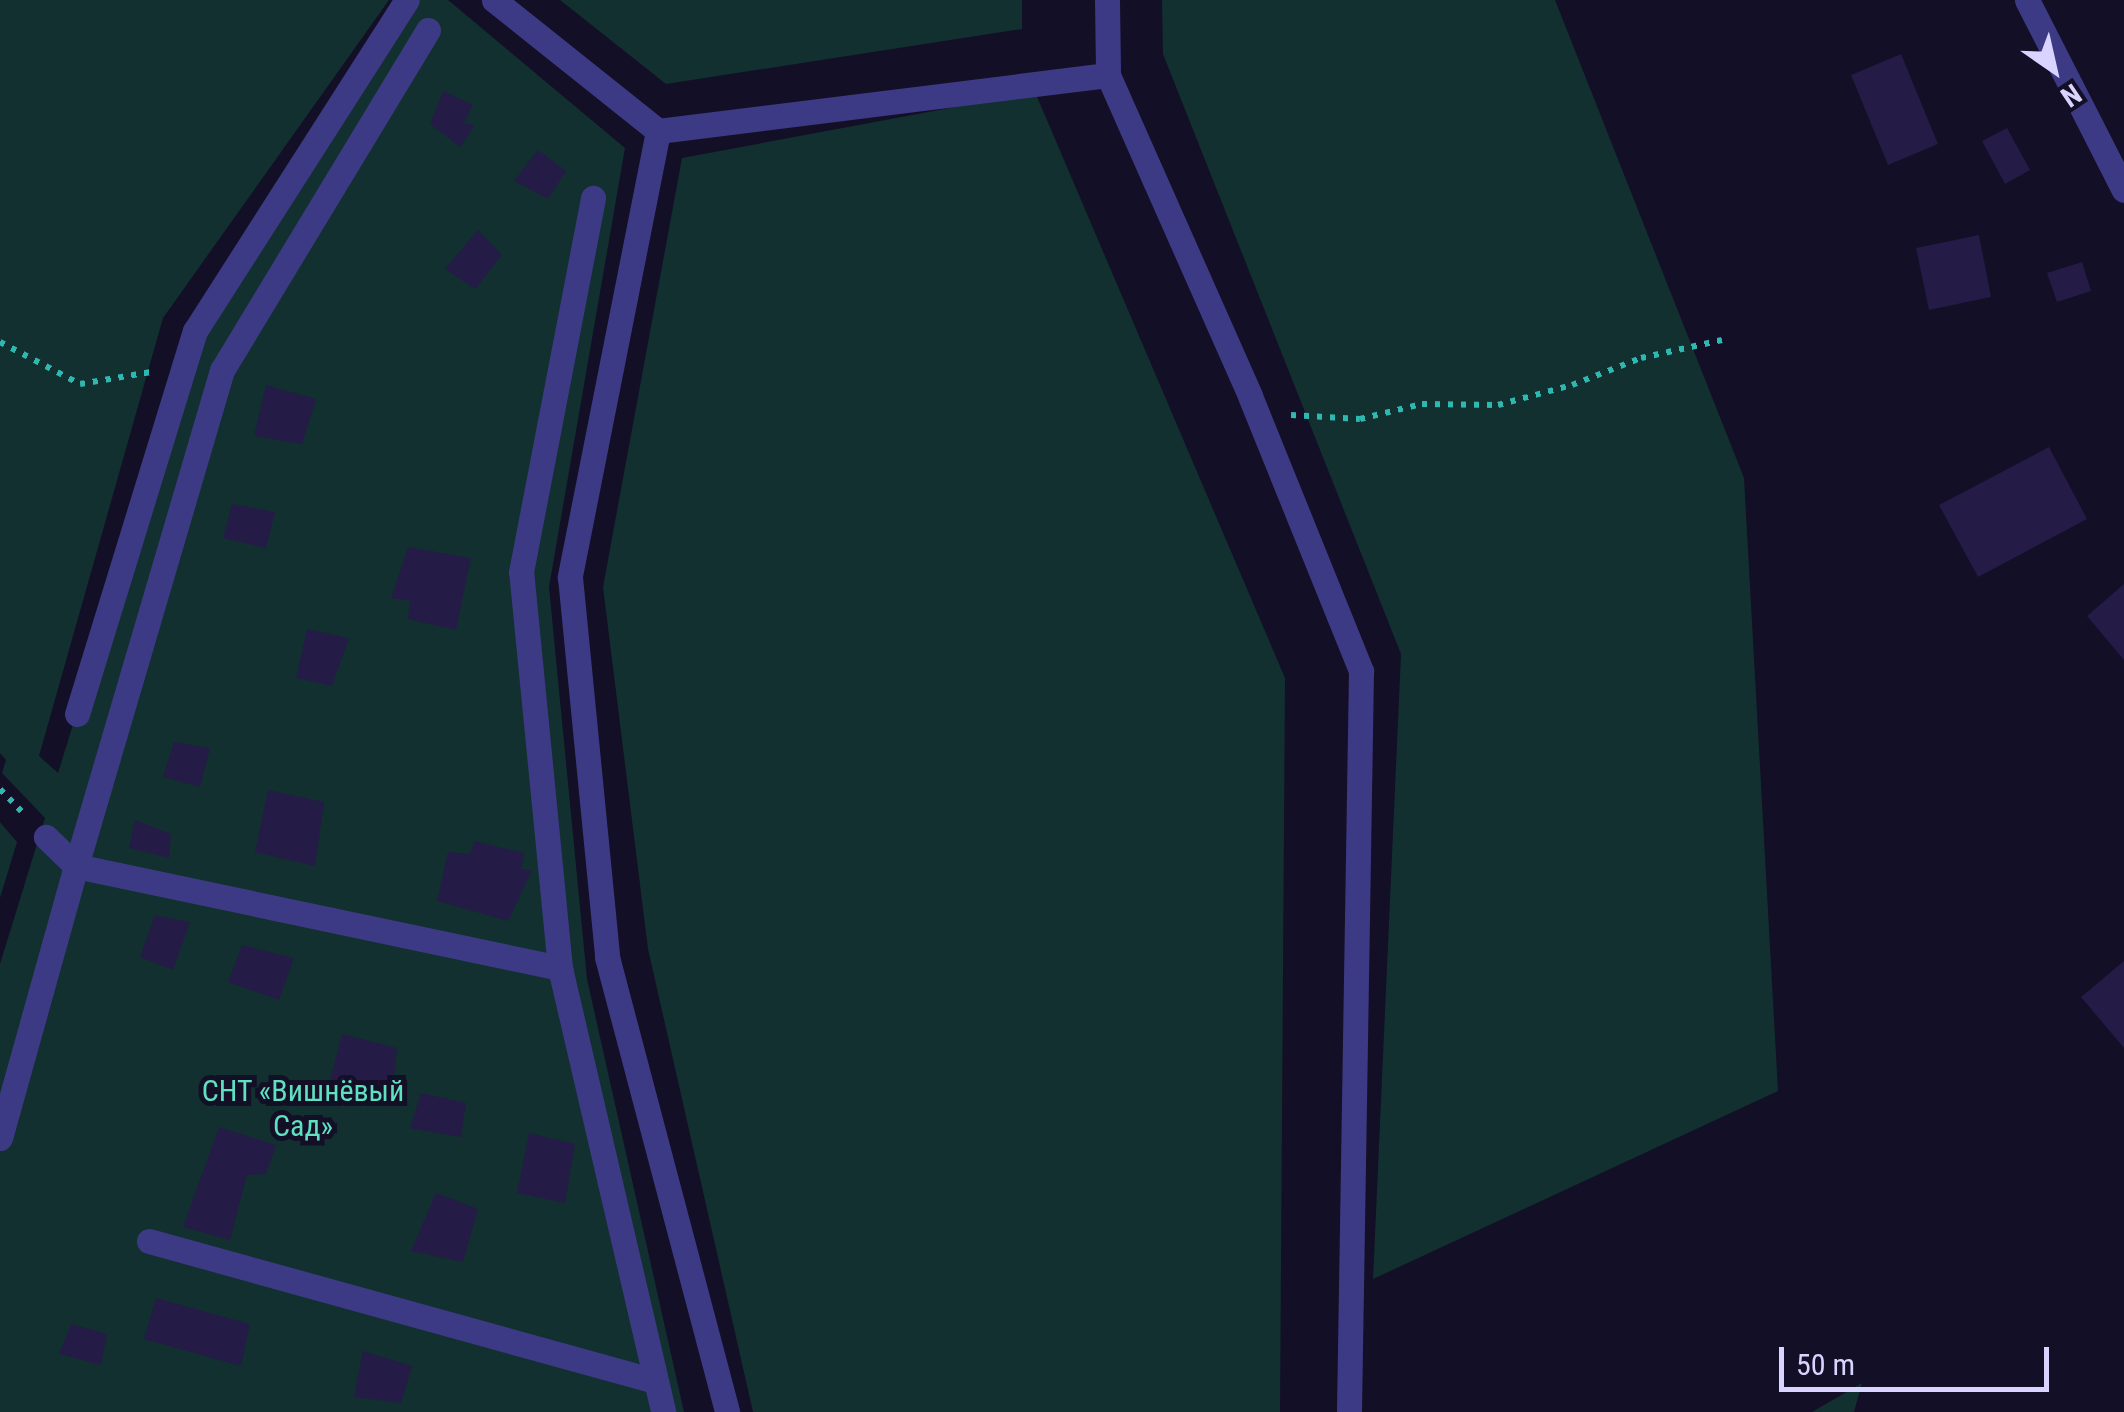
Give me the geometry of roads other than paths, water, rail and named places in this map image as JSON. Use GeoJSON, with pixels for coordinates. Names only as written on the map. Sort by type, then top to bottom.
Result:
{"type":"FeatureCollection","features":[{"type":"Feature","properties":{"kind":"street"},"geometry":{"type":"LineString","coordinates":[[77,714],[195,331],[407,0]]}},
{"type":"Feature","properties":{"kind":"street"},"geometry":{"type":"LineString","coordinates":[[494,0],[658,130],[1108,75]]}},
{"type":"Feature","properties":{"kind":"street"},"geometry":{"type":"LineString","coordinates":[[1107,0],[1108,75],[1250,396],[1361,671],[1350,1412]]}},
{"type":"Feature","properties":{"kind":"street"},"geometry":{"type":"LineString","coordinates":[[2027,0],[2124,190]]}},
{"type":"Feature","properties":{"kind":"street"},"geometry":{"type":"LineString","coordinates":[[0,1138],[222,370],[428,30]]}},
{"type":"Feature","properties":{"kind":"street"},"geometry":{"type":"LineString","coordinates":[[658,130],[570,577],[606,957],[726,1412]]}},
{"type":"Feature","properties":{"kind":"street"},"geometry":{"type":"LineString","coordinates":[[593,198],[522,572],[560,968],[663,1412]]}},
{"type":"Feature","properties":{"kind":"street"},"geometry":{"type":"LineString","coordinates":[[46,837],[76,866],[560,968]]}},
{"type":"Feature","properties":{"kind":"street"},"geometry":{"type":"LineString","coordinates":[[148,1241],[655,1381]]}},
{"type":"Feature","properties":{"kind":"park label","name":"СНТ «Вишнёвый Сад»"},"geometry":{"type":"Point","coordinates":[303,1108]}}]}
